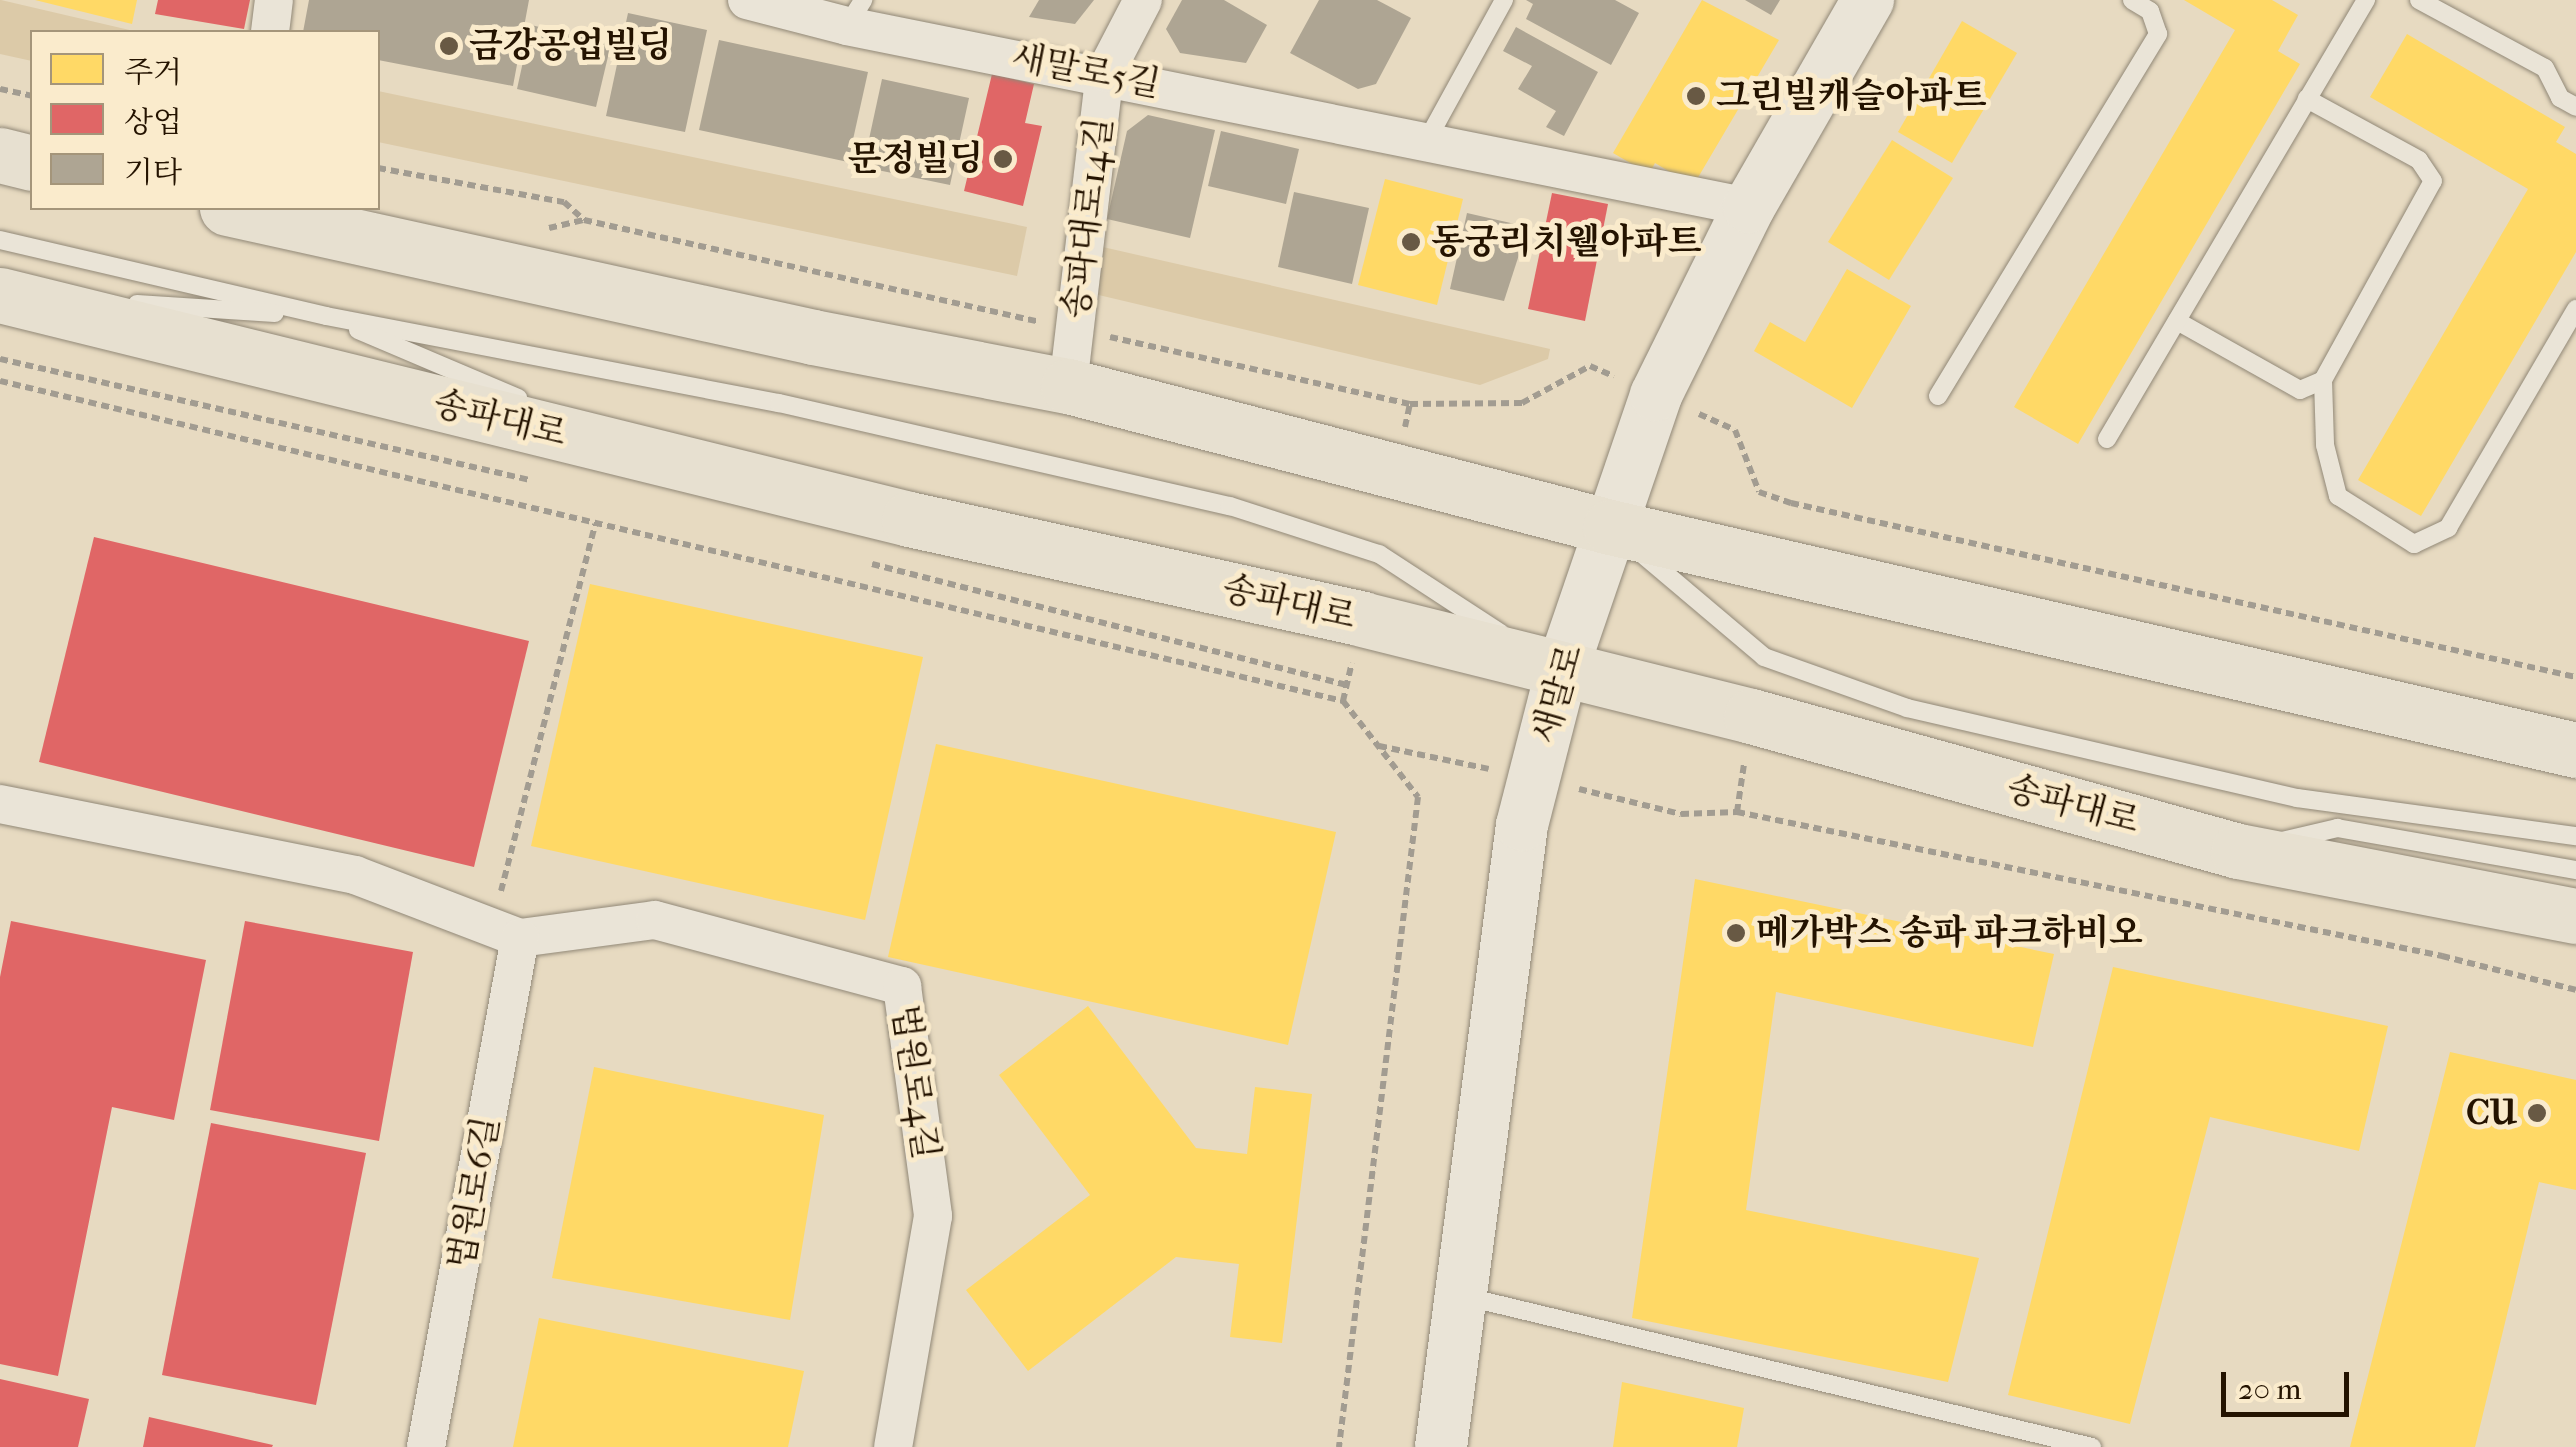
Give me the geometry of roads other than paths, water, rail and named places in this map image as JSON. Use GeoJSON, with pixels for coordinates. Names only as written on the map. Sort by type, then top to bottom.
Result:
{"type":"FeatureCollection","features":[{"type":"Feature","properties":{"kind":"main road","name":"새말로"},"geometry":{"type":"LineString","coordinates":[[1441,1447],[1522,824],[1562,674],[1656,395],[1749,207],[1868,0]]}},
{"type":"Feature","properties":{"kind":"main road"},"geometry":{"type":"LineString","coordinates":[[0,155],[30,162]]}},
{"type":"Feature","properties":{"kind":"main road"},"geometry":{"type":"LineString","coordinates":[[242,210],[813,337],[1068,386],[1610,527],[2576,750]]}},
{"type":"Feature","properties":{"kind":"main road","name":"송파대로"},"geometry":{"type":"LineString","coordinates":[[3,296],[652,456],[1362,619],[1562,674],[1751,716],[2238,851],[2576,916]]}},
{"type":"Feature","properties":{"kind":"street"},"geometry":{"type":"LineString","coordinates":[[270,30],[274,0]]}},
{"type":"Feature","properties":{"kind":"street","name":"새말로5길"},"geometry":{"type":"LineString","coordinates":[[747,0],[855,13],[1104,73],[1749,207]]}},
{"type":"Feature","properties":{"kind":"street","name":"송파대로14길"},"geometry":{"type":"LineString","coordinates":[[1068,386],[1104,73],[1143,0]]}},
{"type":"Feature","properties":{"kind":"street"},"geometry":{"type":"LineString","coordinates":[[0,804],[355,875],[507,931]]}},
{"type":"Feature","properties":{"kind":"street","name":"법원로4길"},"geometry":{"type":"LineString","coordinates":[[507,931],[655,920],[902,986],[933,1216],[892,1447]]}},
{"type":"Feature","properties":{"kind":"street","name":"법원로6길"},"geometry":{"type":"LineString","coordinates":[[426,1447],[507,931]]}},
{"type":"Feature","properties":{"kind":"lane"},"geometry":{"type":"LineString","coordinates":[[1426,142],[1504,0]]}},
{"type":"Feature","properties":{"kind":"lane"},"geometry":{"type":"LineString","coordinates":[[1938,396],[2158,34],[2150,11],[2132,0]]}},
{"type":"Feature","properties":{"kind":"lane"},"geometry":{"type":"LineString","coordinates":[[2107,439],[2366,0]]}},
{"type":"Feature","properties":{"kind":"lane"},"geometry":{"type":"LineString","coordinates":[[2419,0],[2545,68],[2560,98],[2576,107]]}},
{"type":"Feature","properties":{"kind":"lane"},"geometry":{"type":"LineString","coordinates":[[2307,99],[2419,160],[2433,181],[2323,380],[2325,445],[2338,496],[2414,544],[2448,528],[2576,309]]}},
{"type":"Feature","properties":{"kind":"lane"},"geometry":{"type":"LineString","coordinates":[[0,240],[326,316],[779,404],[1230,506],[1379,554],[1562,674]]}},
{"type":"Feature","properties":{"kind":"lane"},"geometry":{"type":"LineString","coordinates":[[3,296],[326,316],[652,456]]}},
{"type":"Feature","properties":{"kind":"lane"},"geometry":{"type":"LineString","coordinates":[[2177,321],[2300,390],[2323,380]]}},
{"type":"Feature","properties":{"kind":"lane"},"geometry":{"type":"LineString","coordinates":[[1610,527],[1764,657],[1907,708],[2297,798],[2576,836]]}},
{"type":"Feature","properties":{"kind":"lane"},"geometry":{"type":"LineString","coordinates":[[2238,851],[2337,828],[2576,870]]}},
{"type":"Feature","properties":{"kind":"lane"},"geometry":{"type":"LineString","coordinates":[[1463,1296],[2092,1447]]}},
{"type":"Feature","properties":{"kind":"place","name":"금강공업빌딩"},"geometry":{"type":"Point","coordinates":[449,46]}},
{"type":"Feature","properties":{"kind":"place","name":"그린빌캐슬아파트"},"geometry":{"type":"Point","coordinates":[1696,96]}},
{"type":"Feature","properties":{"kind":"place","name":"문정빌딩"},"geometry":{"type":"Point","coordinates":[1003,159]}},
{"type":"Feature","properties":{"kind":"place","name":"동궁리치웰아파트"},"geometry":{"type":"Point","coordinates":[1411,242]}},
{"type":"Feature","properties":{"kind":"place","name":"메가박스 송파 파크하비오"},"geometry":{"type":"Point","coordinates":[1736,933]}},
{"type":"Feature","properties":{"kind":"place","name":"CU"},"geometry":{"type":"Point","coordinates":[2537,1113]}}]}
